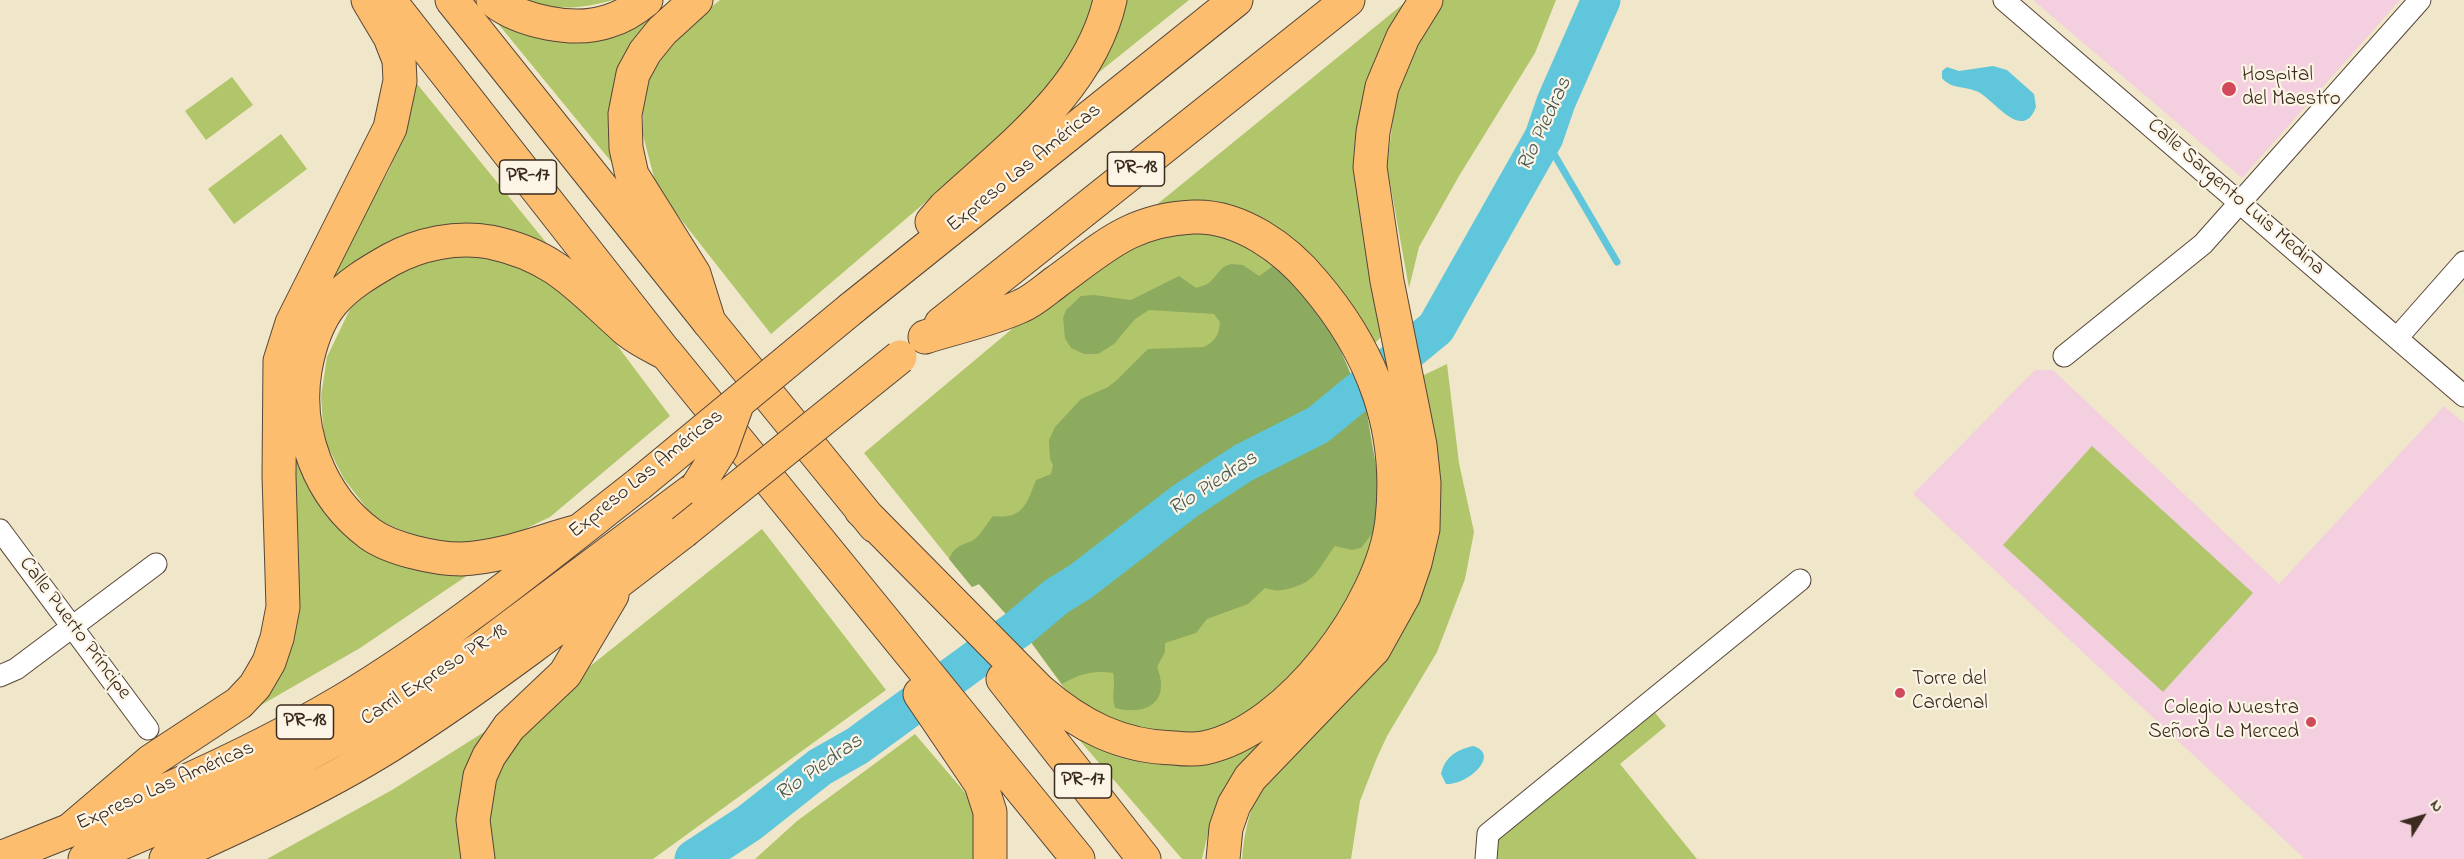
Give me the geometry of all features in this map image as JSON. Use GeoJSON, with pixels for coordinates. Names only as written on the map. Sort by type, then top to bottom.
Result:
{"type":"FeatureCollection","features":[{"type":"Feature","properties":{"kind":"main road"},"geometry":{"type":"LineString","coordinates":[[70,830],[151,761],[239,703],[255,686],[269,662],[277,638],[283,607],[279,476],[280,361],[292,323],[390,128],[400,81],[399,60],[390,38],[368,0]]}},
{"type":"Feature","properties":{"kind":"main road","name":"PR-17"},"geometry":{"type":"LineString","coordinates":[[389,0],[667,354],[819,543],[970,746],[1078,859]]}},
{"type":"Feature","properties":{"kind":"main road","name":"PR-17"},"geometry":{"type":"LineString","coordinates":[[452,0],[861,510],[951,606],[1031,697],[1144,859]]}},
{"type":"Feature","properties":{"kind":"main road"},"geometry":{"type":"LineString","coordinates":[[493,0],[534,21],[584,25],[609,22],[646,0]]}},
{"type":"Feature","properties":{"kind":"main road"},"geometry":{"type":"LineString","coordinates":[[696,0],[663,31],[645,52],[633,74],[625,114],[626,148],[632,175],[694,274],[709,322]]}},
{"type":"Feature","properties":{"kind":"main road"},"geometry":{"type":"LineString","coordinates":[[865,298],[945,207],[1033,124],[1075,78],[1096,45],[1110,0]]}},
{"type":"Feature","properties":{"kind":"main road","name":"Expreso Las Américas"},"geometry":{"type":"LineString","coordinates":[[0,858],[195,778],[278,737],[343,700],[464,618],[639,484],[865,298],[1236,0]]}},
{"type":"Feature","properties":{"kind":"main road","name":"PR-18"},"geometry":{"type":"LineString","coordinates":[[166,859],[298,796],[388,747],[492,677],[620,581],[674,522],[782,452],[1348,0]]}},
{"type":"Feature","properties":{"kind":"main road"},"geometry":{"type":"LineString","coordinates":[[1031,697],[1107,736],[1158,748],[1200,749],[1226,742],[1255,726],[1287,701],[1350,628],[1369,596],[1383,561],[1392,524],[1394,488],[1405,436],[1387,281],[1370,167],[1373,132],[1382,87],[1403,37],[1426,0]]}},
{"type":"Feature","properties":{"kind":"main road"},"geometry":{"type":"LineString","coordinates":[[912,347],[1023,306],[1124,233],[1149,223],[1197,217],[1230,223],[1263,238],[1298,264],[1334,306],[1355,340],[1405,436],[1424,483],[1423,529],[1415,564],[1404,595],[1374,649],[1250,778],[1231,813],[1226,828],[1223,859]]}},
{"type":"Feature","properties":{"kind":"main road"},"geometry":{"type":"LineString","coordinates":[[579,531],[488,556],[460,559],[418,553],[370,534],[350,515],[327,486],[310,451],[303,422],[302,389],[306,367],[320,322],[332,303],[357,280],[407,251],[439,242],[488,242],[519,250],[551,264],[583,288],[630,332],[667,354]]}},
{"type":"Feature","properties":{"kind":"main road"},"geometry":{"type":"LineString","coordinates":[[697,487],[721,448],[739,401]]}},
{"type":"Feature","properties":{"kind":"main road"},"geometry":{"type":"LineString","coordinates":[[697,487],[736,466],[782,452]]}},
{"type":"Feature","properties":{"kind":"main road","name":"Carril Expreso PR-18"},"geometry":{"type":"LineString","coordinates":[[85,859],[207,806],[292,764],[356,728],[674,522],[697,487]]}},
{"type":"Feature","properties":{"kind":"main road"},"geometry":{"type":"LineString","coordinates":[[478,859],[473,820],[480,776],[489,756],[509,727],[565,674],[620,581]]}},
{"type":"Feature","properties":{"kind":"main road"},"geometry":{"type":"LineString","coordinates":[[970,746],[988,801],[992,844],[990,859]]}},
{"type":"Feature","properties":{"kind":"street","name":"Calle Sargento Luis Medina"},"geometry":{"type":"LineString","coordinates":[[2004,0],[2464,396]]}},
{"type":"Feature","properties":{"kind":"street"},"geometry":{"type":"LineString","coordinates":[[2064,356],[2203,244],[2420,0]]}},
{"type":"Feature","properties":{"kind":"street"},"geometry":{"type":"LineString","coordinates":[[2397,338],[2464,262]]}},
{"type":"Feature","properties":{"kind":"street","name":"Calle Puerto Príncipe"},"geometry":{"type":"LineString","coordinates":[[0,530],[73,625],[148,729]]}},
{"type":"Feature","properties":{"kind":"street"},"geometry":{"type":"LineString","coordinates":[[0,676],[16,669],[156,564]]}},
{"type":"Feature","properties":{"kind":"street"},"geometry":{"type":"LineString","coordinates":[[1486,859],[1488,834],[1800,580]]}},
{"type":"Feature","properties":{"kind":"shaded area","name":"Hospital del Maestro"},"geometry":{"type":"Polygon","coordinates":[[[2033,0],[2400,0],[2242,178],[2033,0]]]}},
{"type":"Feature","properties":{"kind":"shaded area","name":"Colegio Nuestra Señora La Merced"},"geometry":{"type":"Polygon","coordinates":[[[2035,370],[2053,370],[2279,584],[2444,406],[2464,423],[2464,859],[2305,859],[1913,494],[2035,370]]]}},
{"type":"Feature","properties":{"kind":"green space"},"geometry":{"type":"Polygon","coordinates":[[[525,0],[614,0],[570,8],[548,6],[525,0]]]}},
{"type":"Feature","properties":{"kind":"green space"},"geometry":{"type":"Polygon","coordinates":[[[720,0],[1097,0],[1058,89],[771,334],[657,189],[643,135],[643,104],[650,74],[666,47],[720,0]]]}},
{"type":"Feature","properties":{"kind":"green space"},"geometry":{"type":"Polygon","coordinates":[[[1122,0],[1189,0],[1088,81],[1122,0]]]}},
{"type":"Feature","properties":{"kind":"green space"},"geometry":{"type":"Polygon","coordinates":[[[1408,0],[1367,108],[1384,334],[1375,343],[1338,286],[1277,237],[1161,210],[1155,206],[1408,0]]]}},
{"type":"Feature","properties":{"kind":"green space"},"geometry":{"type":"Polygon","coordinates":[[[1440,0],[1556,0],[1535,53],[1459,176],[1419,247],[1409,288],[1387,166],[1397,89],[1430,12],[1440,0]]]}},
{"type":"Feature","properties":{"kind":"green space"},"geometry":{"type":"Polygon","coordinates":[[[481,3],[529,29],[654,11],[658,18],[623,176],[481,3]]]}},
{"type":"Feature","properties":{"kind":"green space"},"geometry":{"type":"Polygon","coordinates":[[[409,74],[562,262],[520,238],[323,288],[388,172],[404,136],[409,74]]]}},
{"type":"Feature","properties":{"kind":"green space"},"geometry":{"type":"Polygon","coordinates":[[[232,77],[253,105],[206,140],[185,111],[232,77]]]}},
{"type":"Feature","properties":{"kind":"green space"},"geometry":{"type":"Polygon","coordinates":[[[281,134],[307,169],[234,224],[208,189],[281,134]]]}},
{"type":"Feature","properties":{"kind":"green space"},"geometry":{"type":"Polygon","coordinates":[[[1197,228],[1245,242],[1292,276],[1354,382],[1348,394],[1326,413],[1219,473],[1163,512],[1018,624],[979,584],[972,587],[864,453],[1080,272],[1136,239],[1197,228]]]}},
{"type":"Feature","properties":{"kind":"green space"},"geometry":{"type":"Polygon","coordinates":[[[488,253],[535,264],[584,301],[670,416],[550,517],[500,541],[435,544],[375,519],[344,479],[324,439],[321,396],[327,357],[350,309],[386,274],[439,255],[488,253]]]}},
{"type":"Feature","properties":{"kind":"green space"},"geometry":{"type":"Polygon","coordinates":[[[1231,264],[1243,265],[1259,276],[1276,264],[1302,288],[1332,333],[1354,382],[1348,394],[1326,413],[1219,473],[1163,512],[1018,624],[979,584],[972,587],[949,559],[952,553],[959,546],[975,539],[993,516],[1003,517],[1017,512],[1026,503],[1036,480],[1051,474],[1053,465],[1050,459],[1049,440],[1055,427],[1081,399],[1108,387],[1148,349],[1204,347],[1216,337],[1220,322],[1214,314],[1149,310],[1135,319],[1114,344],[1098,354],[1084,354],[1071,348],[1065,338],[1063,318],[1066,310],[1081,296],[1094,295],[1131,300],[1179,276],[1196,288],[1208,284],[1222,269],[1231,264]]]}},
{"type":"Feature","properties":{"kind":"green space"},"geometry":{"type":"Polygon","coordinates":[[[1447,364],[1459,463],[1474,532],[1465,579],[1437,652],[1387,736],[1376,760],[1360,801],[1351,859],[1242,859],[1247,825],[1259,792],[1382,656],[1422,376],[1447,364]]]}},
{"type":"Feature","properties":{"kind":"green space"},"geometry":{"type":"Polygon","coordinates":[[[1357,402],[1378,526],[1348,617],[1252,717],[1201,739],[1120,732],[1074,702],[1025,634],[1130,554],[1152,532],[1200,497],[1223,484],[1242,469],[1304,440],[1357,402]]]}},
{"type":"Feature","properties":{"kind":"green space"},"geometry":{"type":"Polygon","coordinates":[[[1357,402],[1365,402],[1378,478],[1378,526],[1361,548],[1352,550],[1335,546],[1316,573],[1298,586],[1282,590],[1265,588],[1248,604],[1207,619],[1196,633],[1165,643],[1165,652],[1157,667],[1161,689],[1153,704],[1146,708],[1127,710],[1115,708],[1113,673],[1086,674],[1062,684],[1025,634],[1130,554],[1152,532],[1200,497],[1223,484],[1242,469],[1304,440],[1357,402]]]}},
{"type":"Feature","properties":{"kind":"green space"},"geometry":{"type":"Polygon","coordinates":[[[285,415],[323,502],[474,571],[360,648],[230,723],[275,680],[291,650],[298,600],[285,415]]]}},
{"type":"Feature","properties":{"kind":"green space"},"geometry":{"type":"Polygon","coordinates":[[[2092,446],[2253,593],[2163,692],[2003,545],[2092,446]]]}},
{"type":"Feature","properties":{"kind":"green space"},"geometry":{"type":"Polygon","coordinates":[[[762,529],[886,690],[653,859],[490,859],[484,821],[494,776],[523,725],[574,679],[762,529]]]}},
{"type":"Feature","properties":{"kind":"green space"},"geometry":{"type":"Polygon","coordinates":[[[1396,566],[1396,582],[1222,795],[1213,812],[1202,859],[1182,859],[1075,735],[1218,758],[1396,566]]]}},
{"type":"Feature","properties":{"kind":"green space"},"geometry":{"type":"Polygon","coordinates":[[[1651,708],[1666,726],[1620,764],[1697,859],[1496,859],[1497,836],[1651,708]]]}},
{"type":"Feature","properties":{"kind":"green space"},"geometry":{"type":"Polygon","coordinates":[[[500,722],[468,859],[267,859],[392,790],[500,722]]]}},
{"type":"Feature","properties":{"kind":"green space"},"geometry":{"type":"Polygon","coordinates":[[[915,734],[974,803],[977,859],[755,859],[797,821],[915,734]]]}},
{"type":"Feature","properties":{"kind":"water"},"geometry":{"type":"Polygon","coordinates":[[[1993,66],[2007,70],[2034,94],[2036,107],[2030,117],[2023,121],[2015,120],[1983,95],[1954,86],[1942,78],[1942,71],[1947,67],[1959,71],[1993,66]]]}},
{"type":"Feature","properties":{"kind":"water"},"geometry":{"type":"Polygon","coordinates":[[[1473,746],[1481,750],[1484,755],[1479,768],[1464,780],[1446,784],[1441,774],[1445,763],[1456,752],[1473,746]]]}},
{"type":"Feature","properties":{"kind":"waterway","name":"Río Piedras"},"geometry":{"type":"LineString","coordinates":[[694,859],[749,823],[820,767],[857,746],[1019,628],[1057,596],[1080,582],[1185,501],[1243,463],[1318,425],[1436,328],[1544,137],[1556,102],[1601,0]]}},
{"type":"Feature","properties":{"kind":"waterway"},"geometry":{"type":"LineString","coordinates":[[1544,137],[1617,262]]}},
{"type":"Feature","properties":{"kind":"place","name":"Hospital del Maestro"},"geometry":{"type":"Point","coordinates":[2229,89]}},
{"type":"Feature","properties":{"kind":"place","name":"Torre del Cardenal"},"geometry":{"type":"Point","coordinates":[1900,693]}},
{"type":"Feature","properties":{"kind":"place","name":"Colegio Nuestra Señora La Merced"},"geometry":{"type":"Point","coordinates":[2311,722]}}]}
